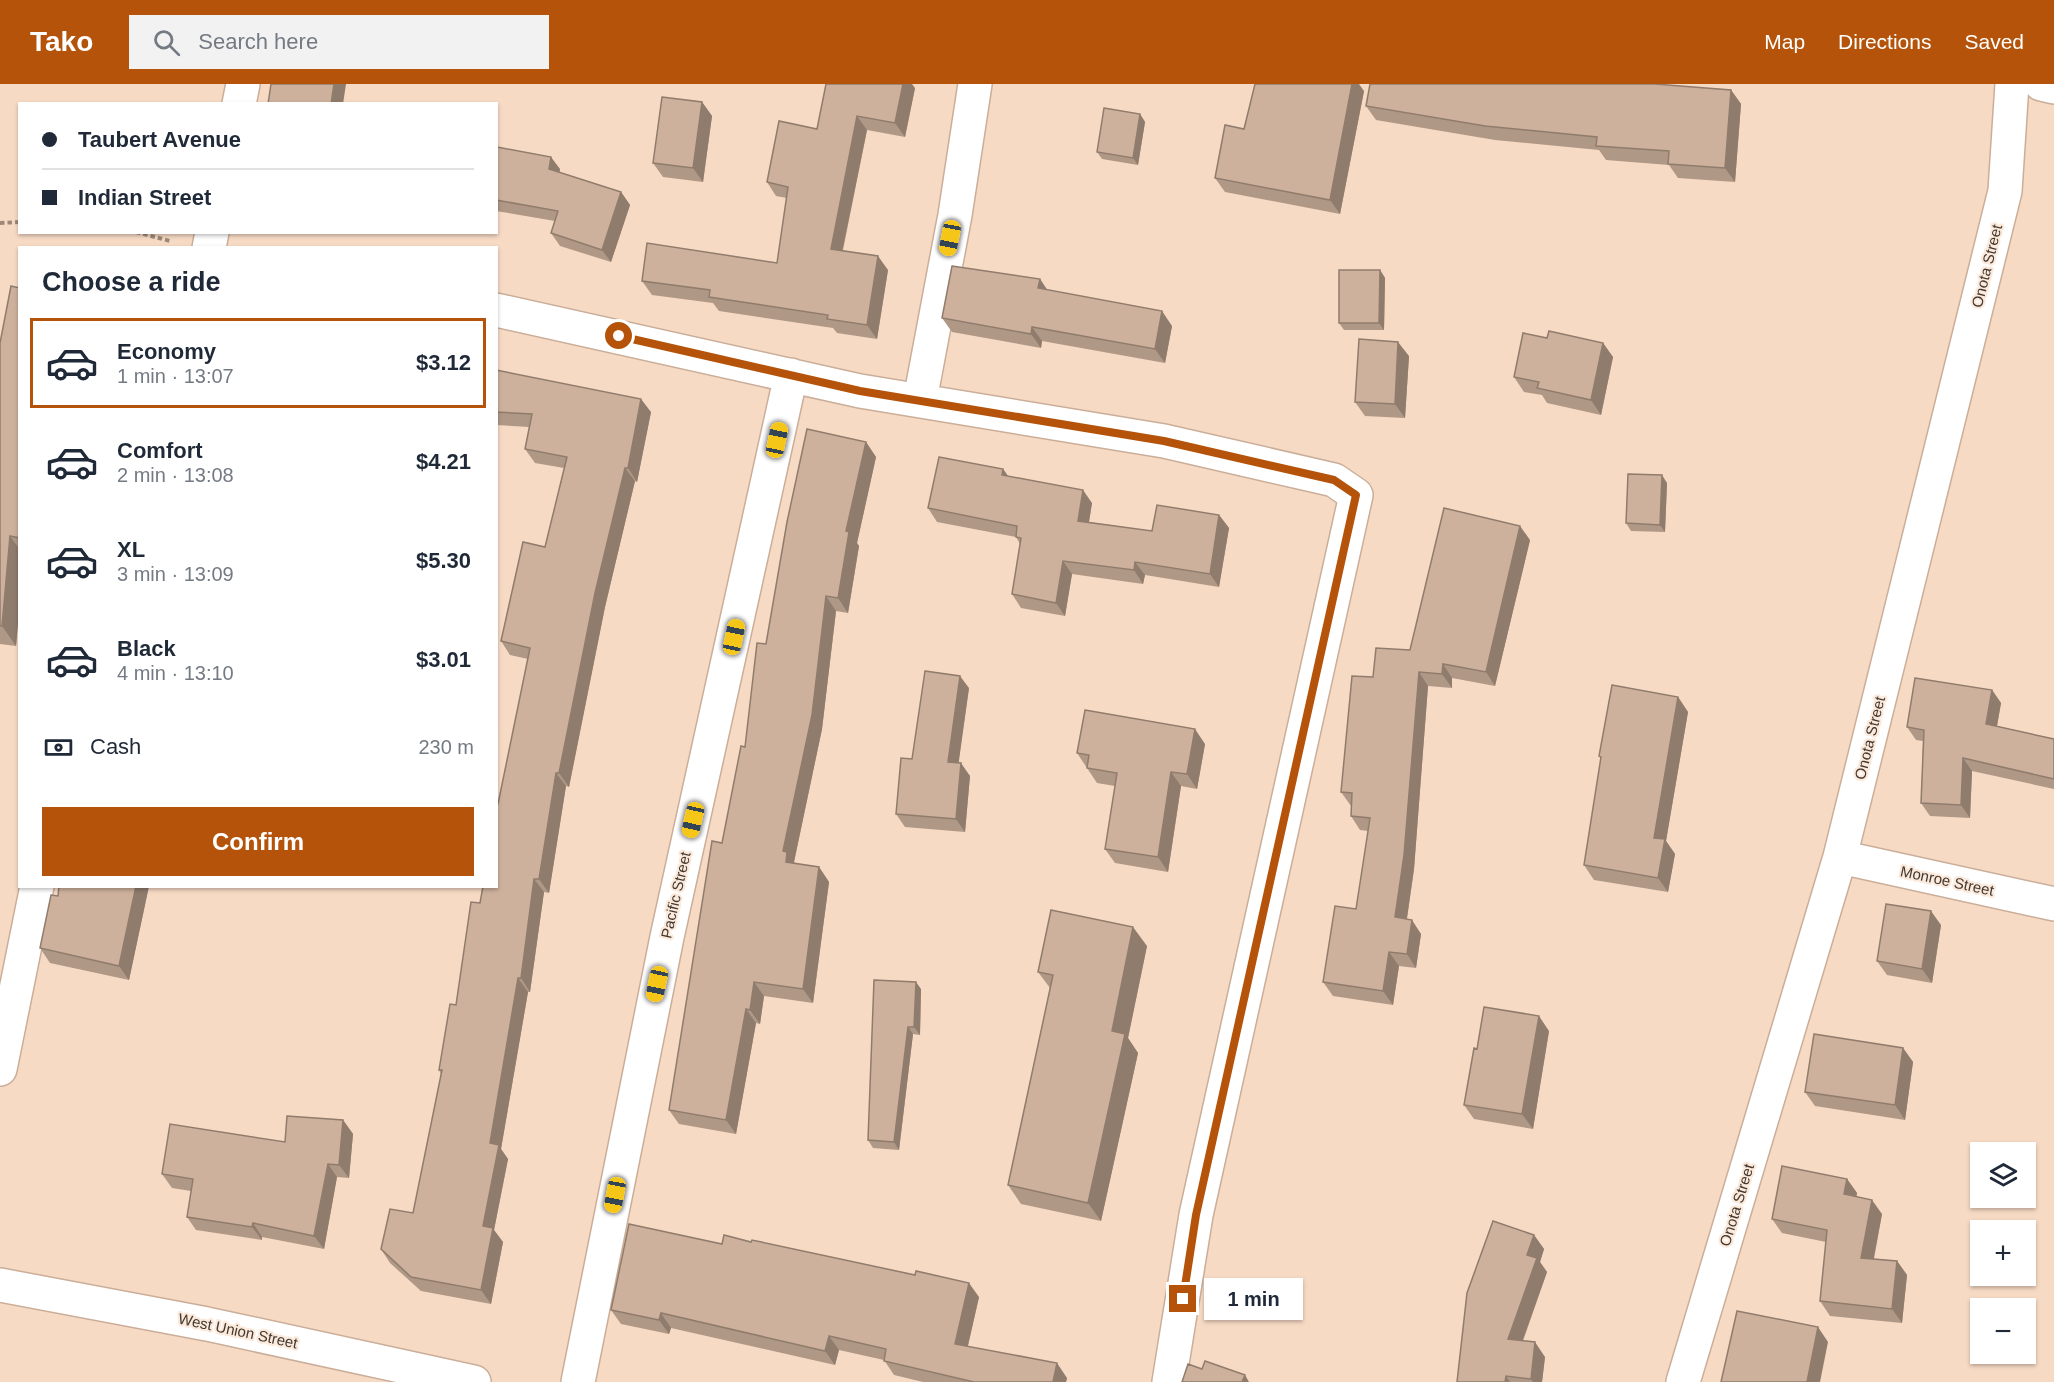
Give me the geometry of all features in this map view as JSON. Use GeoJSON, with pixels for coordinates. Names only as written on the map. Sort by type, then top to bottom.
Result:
{"type":"FeatureCollection","features":[{"type":"Feature","properties":{"kind":"street"},"geometry":{"type":"LineString","coordinates":[[239,102],[243,84]]}},
{"type":"Feature","properties":{"kind":"street"},"geometry":{"type":"LineString","coordinates":[[920,400],[975,84]]}},
{"type":"Feature","properties":{"kind":"street","name":"Onota Street"},"geometry":{"type":"LineString","coordinates":[[1683,1382],[1840,857],[2005,191],[2012,84]]}},
{"type":"Feature","properties":{"kind":"street"},"geometry":{"type":"LineString","coordinates":[[2041,84],[2054,87]]}},
{"type":"Feature","properties":{"kind":"street"},"geometry":{"type":"LineString","coordinates":[[498,310],[791,375],[920,400],[1164,441],[1334,480],[1356,495],[1196,1215],[1169,1382]]}},
{"type":"Feature","properties":{"kind":"street","name":"Pacific Street"},"geometry":{"type":"LineString","coordinates":[[578,1382],[667,937],[791,375]]}},
{"type":"Feature","properties":{"kind":"street","name":"Monroe Street"},"geometry":{"type":"LineString","coordinates":[[1840,857],[2054,904]]}},
{"type":"Feature","properties":{"kind":"street"},"geometry":{"type":"LineString","coordinates":[[0,1069],[36,888]]}},
{"type":"Feature","properties":{"kind":"street","name":"West Union Street"},"geometry":{"type":"LineString","coordinates":[[0,1285],[207,1324],[474,1382]]}},
{"type":"Feature","properties":{"kind":"path"},"geometry":{"type":"LineString","coordinates":[[0,223],[18,222]]}},
{"type":"Feature","properties":{"kind":"building"},"geometry":{"type":"Polygon","coordinates":[[[271,84],[334,84],[331,102],[268,102],[271,84]]]}},
{"type":"Feature","properties":{"kind":"building"},"geometry":{"type":"Polygon","coordinates":[[[826,84],[903,84],[895,123],[857,116],[831,249],[878,256],[867,325],[827,319],[828,315],[709,297],[710,290],[642,281],[647,243],[777,263],[788,187],[767,182],[779,121],[817,129],[826,84]]]}},
{"type":"Feature","properties":{"kind":"building"},"geometry":{"type":"Polygon","coordinates":[[[1255,84],[1352,84],[1330,200],[1215,178],[1225,125],[1244,129],[1255,84]]]}},
{"type":"Feature","properties":{"kind":"building"},"geometry":{"type":"Polygon","coordinates":[[[1370,84],[1655,84],[1731,90],[1725,168],[1668,164],[1669,151],[1596,146],[1597,137],[1485,126],[1366,106],[1370,84]]]}},
{"type":"Feature","properties":{"kind":"building"},"geometry":{"type":"Polygon","coordinates":[[[662,97],[702,102],[693,168],[653,163],[662,97]]]}},
{"type":"Feature","properties":{"kind":"building"},"geometry":{"type":"Polygon","coordinates":[[[1104,108],[1140,114],[1133,158],[1097,152],[1104,108]]]}},
{"type":"Feature","properties":{"kind":"building"},"geometry":{"type":"Polygon","coordinates":[[[498,147],[551,157],[549,169],[621,192],[602,250],[551,233],[558,211],[498,200],[498,147]]]}},
{"type":"Feature","properties":{"kind":"building"},"geometry":{"type":"Polygon","coordinates":[[[952,266],[1040,279],[1038,288],[1162,311],[1155,349],[1032,327],[1031,334],[942,318],[952,266]]]}},
{"type":"Feature","properties":{"kind":"building"},"geometry":{"type":"Polygon","coordinates":[[[1339,270],[1380,270],[1379,323],[1339,323],[1339,270]]]}},
{"type":"Feature","properties":{"kind":"building"},"geometry":{"type":"Polygon","coordinates":[[[11,286],[18,288],[18,538],[10,536],[2,626],[0,626],[0,343],[11,286]]]}},
{"type":"Feature","properties":{"kind":"building"},"geometry":{"type":"Polygon","coordinates":[[[1549,331],[1603,343],[1591,400],[1537,388],[1539,382],[1514,377],[1523,333],[1547,338],[1549,331]]]}},
{"type":"Feature","properties":{"kind":"building"},"geometry":{"type":"Polygon","coordinates":[[[1359,339],[1398,342],[1395,404],[1355,402],[1359,339]]]}},
{"type":"Feature","properties":{"kind":"building"},"geometry":{"type":"Polygon","coordinates":[[[498,370],[641,399],[628,468],[625,468],[595,593],[559,773],[556,773],[539,879],[534,879],[521,978],[518,978],[490,1143],[499,1145],[483,1226],[493,1228],[481,1290],[411,1277],[381,1249],[390,1209],[413,1213],[442,1070],[439,1070],[450,1004],[456,1005],[471,902],[480,903],[483,888],[498,888],[498,804],[530,648],[501,641],[523,542],[545,547],[567,457],[525,449],[532,414],[498,412],[498,370]]]}},
{"type":"Feature","properties":{"kind":"building"},"geometry":{"type":"Polygon","coordinates":[[[807,429],[866,442],[846,531],[849,532],[838,598],[826,596],[812,715],[783,851],[787,852],[786,862],[819,867],[803,989],[754,982],[750,1010],[746,1009],[726,1120],[669,1110],[712,841],[722,843],[741,746],[745,747],[757,643],[766,644],[787,522],[807,429]]]}},
{"type":"Feature","properties":{"kind":"building"},"geometry":{"type":"Polygon","coordinates":[[[939,457],[1003,469],[1002,475],[1083,490],[1078,521],[1152,531],[1157,505],[1219,515],[1210,574],[1135,562],[1134,570],[1063,561],[1056,603],[1012,594],[1021,538],[1016,537],[1017,526],[928,508],[939,457]]]}},
{"type":"Feature","properties":{"kind":"building"},"geometry":{"type":"Polygon","coordinates":[[[1628,474],[1662,475],[1660,525],[1626,523],[1628,474]]]}},
{"type":"Feature","properties":{"kind":"building"},"geometry":{"type":"Polygon","coordinates":[[[1444,508],[1520,526],[1486,672],[1443,664],[1442,674],[1419,672],[1404,855],[1395,917],[1412,920],[1407,954],[1389,952],[1383,991],[1323,982],[1335,906],[1356,909],[1370,818],[1351,816],[1352,793],[1341,792],[1352,676],[1373,677],[1376,648],[1410,650],[1444,508]]]}},
{"type":"Feature","properties":{"kind":"building"},"geometry":{"type":"Polygon","coordinates":[[[925,671],[960,676],[948,762],[961,763],[956,819],[896,814],[901,758],[912,759],[925,671]]]}},
{"type":"Feature","properties":{"kind":"building"},"geometry":{"type":"Polygon","coordinates":[[[1915,678],[1992,690],[1986,724],[2054,739],[2054,779],[1963,758],[1961,805],[1921,803],[1924,730],[1907,727],[1915,678]]]}},
{"type":"Feature","properties":{"kind":"building"},"geometry":{"type":"Polygon","coordinates":[[[1612,685],[1678,697],[1654,838],[1665,839],[1658,878],[1584,865],[1601,757],[1599,756],[1612,685]]]}},
{"type":"Feature","properties":{"kind":"building"},"geometry":{"type":"Polygon","coordinates":[[[1085,710],[1195,729],[1187,774],[1171,772],[1158,857],[1105,849],[1117,773],[1087,768],[1089,755],[1077,753],[1085,710]]]}},
{"type":"Feature","properties":{"kind":"building"},"geometry":{"type":"Polygon","coordinates":[[[59,888],[136,888],[119,966],[40,948],[51,895],[58,896],[59,888]]]}},
{"type":"Feature","properties":{"kind":"building"},"geometry":{"type":"Polygon","coordinates":[[[1886,904],[1931,911],[1922,969],[1877,961],[1886,904]]]}},
{"type":"Feature","properties":{"kind":"building"},"geometry":{"type":"Polygon","coordinates":[[[1051,910],[1133,927],[1112,1031],[1125,1034],[1088,1203],[1008,1185],[1053,975],[1038,972],[1051,910]]]}},
{"type":"Feature","properties":{"kind":"building"},"geometry":{"type":"Polygon","coordinates":[[[874,980],[916,982],[914,1027],[908,1027],[894,1142],[868,1140],[874,980]]]}},
{"type":"Feature","properties":{"kind":"building"},"geometry":{"type":"Polygon","coordinates":[[[1484,1007],[1539,1016],[1522,1114],[1464,1105],[1484,1007]]]}},
{"type":"Feature","properties":{"kind":"building"},"geometry":{"type":"Polygon","coordinates":[[[1814,1034],[1903,1048],[1895,1105],[1805,1092],[1814,1034]]]}},
{"type":"Feature","properties":{"kind":"building"},"geometry":{"type":"Polygon","coordinates":[[[287,1116],[343,1120],[339,1165],[328,1164],[314,1236],[253,1223],[252,1227],[187,1217],[193,1179],[162,1174],[170,1124],[285,1142],[287,1116]]]}},
{"type":"Feature","properties":{"kind":"building"},"geometry":{"type":"Polygon","coordinates":[[[1782,1166],[1847,1179],[1844,1194],[1872,1200],[1861,1258],[1897,1261],[1892,1309],[1820,1301],[1827,1230],[1772,1219],[1782,1166]]]}},
{"type":"Feature","properties":{"kind":"building"},"geometry":{"type":"Polygon","coordinates":[[[1493,1221],[1534,1235],[1527,1255],[1537,1258],[1508,1339],[1535,1342],[1531,1379],[1506,1376],[1505,1382],[1457,1382],[1467,1293],[1493,1221]]]}},
{"type":"Feature","properties":{"kind":"building"},"geometry":{"type":"Polygon","coordinates":[[[629,1224],[722,1244],[724,1235],[915,1275],[916,1271],[969,1283],[955,1344],[1057,1363],[1053,1382],[974,1382],[884,1361],[886,1349],[829,1336],[825,1351],[661,1313],[659,1320],[611,1310],[629,1224]]]}},
{"type":"Feature","properties":{"kind":"building"},"geometry":{"type":"Polygon","coordinates":[[[1737,1311],[1818,1327],[1807,1382],[1721,1382],[1737,1311]]]}},
{"type":"Feature","properties":{"kind":"building"},"geometry":{"type":"Polygon","coordinates":[[[1205,1361],[1245,1375],[1242,1382],[1182,1382],[1188,1364],[1202,1369],[1205,1361]]]}},
{"type":"Feature","properties":{"kind":"route"},"geometry":{"type":"LineString","coordinates":[[619,336],[860,391],[1164,441],[1334,480],[1356,495],[1196,1215],[1183,1299]]}}]}
